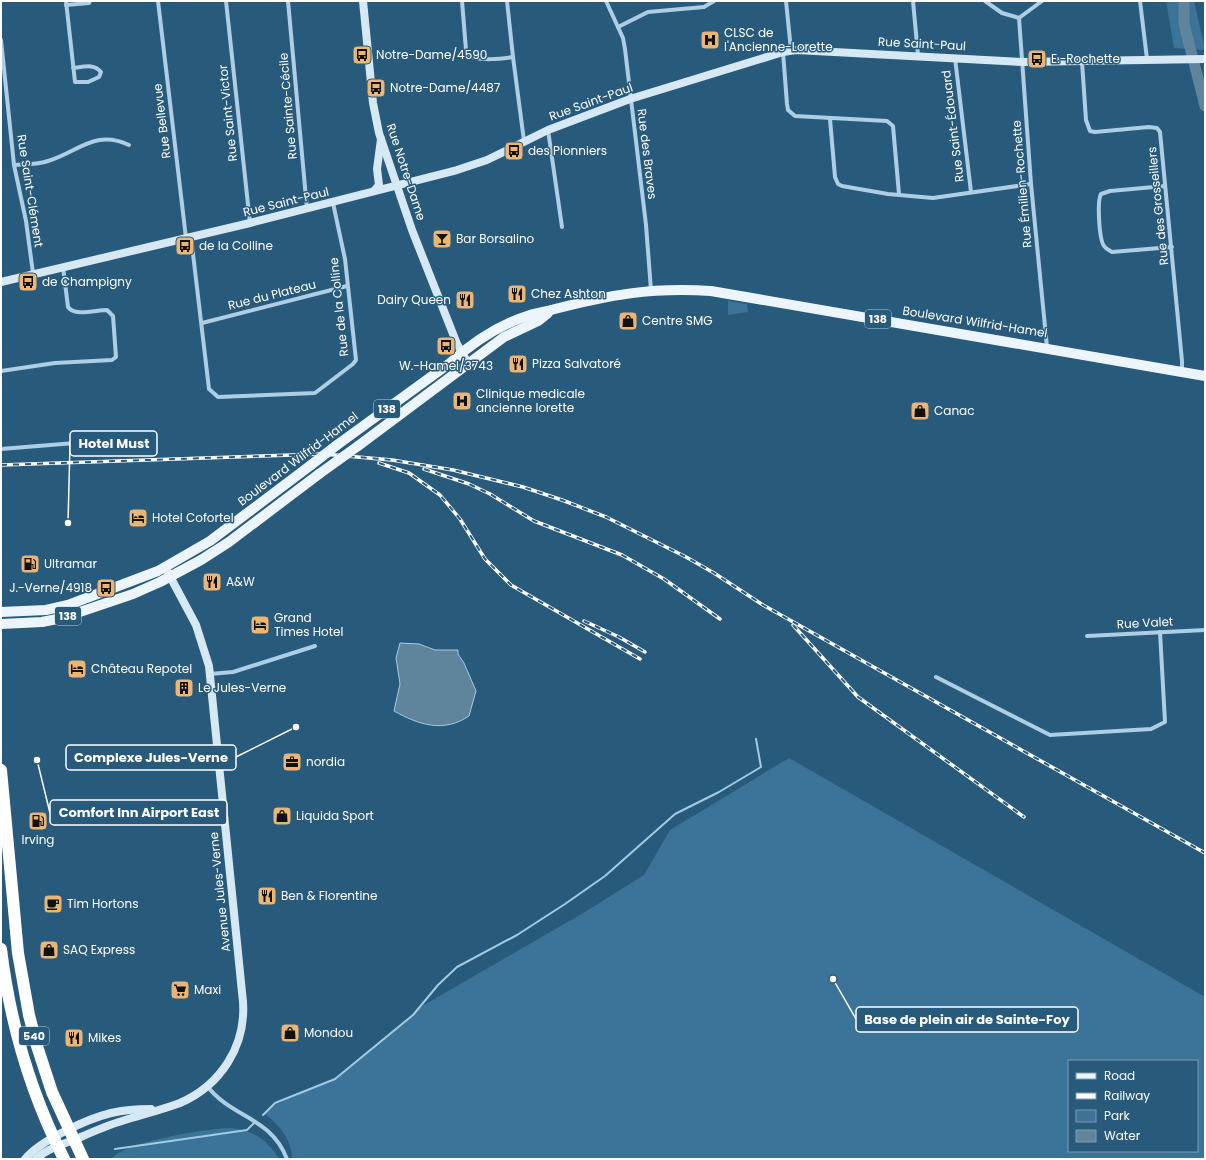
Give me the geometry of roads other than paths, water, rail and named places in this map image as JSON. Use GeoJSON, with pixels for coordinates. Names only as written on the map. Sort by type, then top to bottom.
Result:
{"type":"FeatureCollection","features":[{"type":"Feature","properties":{"kind":"highway","name":"540"},"geometry":{"type":"LineString","coordinates":[[1,770],[23,987],[32,1031],[42,1062],[71,1135],[83,1159]]}},
{"type":"Feature","properties":{"kind":"highway","name":"540"},"geometry":{"type":"LineString","coordinates":[[1,949],[8,997],[18,1044],[35,1094],[64,1159]]}},
{"type":"Feature","properties":{"kind":"main road","name":"Boulevard Wilfrid-Hamel"},"geometry":{"type":"LineString","coordinates":[[1,612],[46,610],[82,601],[166,567],[218,535],[337,445],[495,330],[530,315],[587,300],[651,290],[684,289],[711,291],[1047,347],[1205,376]]}},
{"type":"Feature","properties":{"kind":"main road","name":"Boulevard Wilfrid-Hamel"},"geometry":{"type":"LineString","coordinates":[[1,624],[42,622],[62,618],[133,594],[171,576],[225,545],[504,337],[538,321],[551,310]]}},
{"type":"Feature","properties":{"kind":"street"},"geometry":{"type":"LineString","coordinates":[[72,68],[92,66],[97,68],[100,72],[100,77],[88,82],[75,82],[72,68],[66,3],[90,1]]}},
{"type":"Feature","properties":{"kind":"street","name":"Rue Bellevue"},"geometry":{"type":"LineString","coordinates":[[158,1],[189,238]]}},
{"type":"Feature","properties":{"kind":"street","name":"Rue Saint-Victor"},"geometry":{"type":"LineString","coordinates":[[226,1],[250,223]]}},
{"type":"Feature","properties":{"kind":"street","name":"Rue Sainte-Cécile"},"geometry":{"type":"LineString","coordinates":[[288,1],[307,209]]}},
{"type":"Feature","properties":{"kind":"street","name":"Rue Notre-Dame"},"geometry":{"type":"LineString","coordinates":[[362,1],[373,103],[381,139],[412,230],[462,353],[468,363]]}},
{"type":"Feature","properties":{"kind":"street"},"geometry":{"type":"LineString","coordinates":[[462,1],[466,50],[469,56],[476,59],[513,57]]}},
{"type":"Feature","properties":{"kind":"street"},"geometry":{"type":"LineString","coordinates":[[507,1],[524,141]]}},
{"type":"Feature","properties":{"kind":"street","name":"Rue des Braves"},"geometry":{"type":"LineString","coordinates":[[606,1],[626,49],[630,99],[646,225],[651,290]]}},
{"type":"Feature","properties":{"kind":"street"},"geometry":{"type":"LineString","coordinates":[[618,27],[648,12],[704,7],[714,1]]}},
{"type":"Feature","properties":{"kind":"street"},"geometry":{"type":"LineString","coordinates":[[786,1],[792,50]]}},
{"type":"Feature","properties":{"kind":"street"},"geometry":{"type":"LineString","coordinates":[[913,1],[918,55]]}},
{"type":"Feature","properties":{"kind":"street"},"geometry":{"type":"LineString","coordinates":[[985,1],[1002,13],[1019,18],[1042,1]]}},
{"type":"Feature","properties":{"kind":"street"},"geometry":{"type":"LineString","coordinates":[[1140,1],[1147,59]]}},
{"type":"Feature","properties":{"kind":"street","name":"Rue Émilien-Rochette"},"geometry":{"type":"LineString","coordinates":[[1019,18],[1031,184],[1047,347]]}},
{"type":"Feature","properties":{"kind":"street","name":"Rue Saint-Clément"},"geometry":{"type":"LineString","coordinates":[[1,40],[14,165],[26,221],[33,273]]}},
{"type":"Feature","properties":{"kind":"street","name":"Rue Saint-Paul"},"geometry":{"type":"LineString","coordinates":[[1,282],[33,273],[189,238],[333,203],[457,170],[487,160],[548,130],[630,99],[792,50],[918,55],[1022,62],[1205,59]]}},
{"type":"Feature","properties":{"kind":"street"},"geometry":{"type":"LineString","coordinates":[[783,52],[788,110],[795,116],[887,121],[893,126],[899,194]]}},
{"type":"Feature","properties":{"kind":"street","name":"Rue Saint-Édouard"},"geometry":{"type":"LineString","coordinates":[[955,58],[971,192]]}},
{"type":"Feature","properties":{"kind":"street","name":"Rue des Grosseillers"},"geometry":{"type":"LineString","coordinates":[[1082,62],[1088,128],[1095,132],[1149,127],[1157,128],[1162,136],[1165,186],[1172,247],[1182,371]]}},
{"type":"Feature","properties":{"kind":"street"},"geometry":{"type":"LineString","coordinates":[[830,119],[835,177],[838,184],[888,194],[933,198],[1031,184]]}},
{"type":"Feature","properties":{"kind":"street"},"geometry":{"type":"LineString","coordinates":[[548,130],[562,227]]}},
{"type":"Feature","properties":{"kind":"street"},"geometry":{"type":"LineString","coordinates":[[374,192],[378,185],[377,169],[381,139]]}},
{"type":"Feature","properties":{"kind":"street"},"geometry":{"type":"LineString","coordinates":[[14,165],[46,162],[87,142],[96,140],[119,140],[129,145]]}},
{"type":"Feature","properties":{"kind":"street"},"geometry":{"type":"LineString","coordinates":[[1165,186],[1110,191],[1101,194],[1098,203],[1102,240],[1104,247],[1112,252],[1172,247]]}},
{"type":"Feature","properties":{"kind":"street","name":"Rue de la Colline"},"geometry":{"type":"LineString","coordinates":[[189,238],[202,323],[209,390],[215,396],[315,393],[353,364],[356,360],[345,259],[333,203]]}},
{"type":"Feature","properties":{"kind":"street"},"geometry":{"type":"LineString","coordinates":[[1,371],[55,363],[112,360],[116,357],[113,316],[107,310],[71,311],[68,307],[64,266]]}},
{"type":"Feature","properties":{"kind":"street","name":"Rue du Plateau"},"geometry":{"type":"LineString","coordinates":[[202,323],[348,286]]}},
{"type":"Feature","properties":{"kind":"street"},"geometry":{"type":"LineString","coordinates":[[1,449],[112,440]]}},
{"type":"Feature","properties":{"kind":"street","name":"Avenue Jules-Verne"},"geometry":{"type":"LineString","coordinates":[[36,1159],[56,1142],[112,1113],[137,1109],[157,1109],[181,1102],[207,1086],[224,1068],[234,1053],[242,1028],[244,1008],[210,674],[199,631],[166,567]]}},
{"type":"Feature","properties":{"kind":"street","name":"Rue Valet"},"geometry":{"type":"LineString","coordinates":[[1087,636],[1205,630]]}},
{"type":"Feature","properties":{"kind":"street"},"geometry":{"type":"LineString","coordinates":[[936,677],[1050,735],[1151,729],[1165,722],[1160,632]]}},
{"type":"Feature","properties":{"kind":"street"},"geometry":{"type":"LineString","coordinates":[[210,674],[233,672],[315,646]]}},
{"type":"Feature","properties":{"kind":"street"},"geometry":{"type":"LineString","coordinates":[[207,1086],[226,1105],[251,1118],[268,1130],[278,1142],[287,1159]]}},
{"type":"Feature","properties":{"kind":"street","name":"Avenue Jules-Verne"},"geometry":{"type":"LineString","coordinates":[[25,1159],[41,1144],[56,1142]]}},
{"type":"Feature","properties":{"kind":"water"},"geometry":{"type":"Polygon","coordinates":[[[400,643],[419,644],[435,650],[458,650],[458,654],[464,663],[476,691],[469,716],[460,721],[441,726],[422,723],[394,711],[400,684],[396,658],[400,643]]]}},
{"type":"Feature","properties":{"kind":"waterway"},"geometry":{"type":"LineString","coordinates":[[1184,1],[1184,24],[1205,106]]}},
{"type":"Feature","properties":{"kind":"waterway"},"geometry":{"type":"LineString","coordinates":[[263,1115],[275,1103],[335,1079],[413,1015],[438,985],[457,967],[517,935],[605,876],[675,814],[719,792],[761,767],[756,739]]}},
{"type":"Feature","properties":{"kind":"waterway"},"geometry":{"type":"LineString","coordinates":[[115,1149],[247,1130],[255,1122]]}},
{"type":"Feature","properties":{"kind":"railway"},"geometry":{"type":"LineString","coordinates":[[1,465],[323,454],[392,460],[453,470],[523,487],[606,517],[686,557],[714,573],[763,605],[1205,853]]}},
{"type":"Feature","properties":{"kind":"railway"},"geometry":{"type":"LineString","coordinates":[[379,463],[409,473],[440,495],[460,519],[485,559],[511,585],[640,659]]}},
{"type":"Feature","properties":{"kind":"railway"},"geometry":{"type":"LineString","coordinates":[[424,469],[469,484],[490,494],[534,521],[622,555],[664,579],[720,619]]}},
{"type":"Feature","properties":{"kind":"railway"},"geometry":{"type":"LineString","coordinates":[[584,621],[619,637],[645,652]]}},
{"type":"Feature","properties":{"kind":"railway"},"geometry":{"type":"LineString","coordinates":[[793,625],[858,697],[1024,817]]}},
{"type":"Feature","properties":{"kind":"place","name":"CLSC de l'Ancienne-Lorette"},"geometry":{"type":"Point","coordinates":[710,40]}},
{"type":"Feature","properties":{"kind":"place","name":"Notre-Dame/4590"},"geometry":{"type":"Point","coordinates":[362,55]}},
{"type":"Feature","properties":{"kind":"place","name":"E.-Rochette"},"geometry":{"type":"Point","coordinates":[1037,59]}},
{"type":"Feature","properties":{"kind":"place","name":"Notre-Dame/4487"},"geometry":{"type":"Point","coordinates":[376,88]}},
{"type":"Feature","properties":{"kind":"place","name":"des Pionniers"},"geometry":{"type":"Point","coordinates":[514,151]}},
{"type":"Feature","properties":{"kind":"place","name":"Bar Borsalino"},"geometry":{"type":"Point","coordinates":[442,239]}},
{"type":"Feature","properties":{"kind":"place","name":"de la Colline"},"geometry":{"type":"Point","coordinates":[185,246]}},
{"type":"Feature","properties":{"kind":"place","name":"de Champigny"},"geometry":{"type":"Point","coordinates":[28,282]}},
{"type":"Feature","properties":{"kind":"place","name":"Chez Ashton"},"geometry":{"type":"Point","coordinates":[517,294]}},
{"type":"Feature","properties":{"kind":"place","name":"Dairy Queen"},"geometry":{"type":"Point","coordinates":[465,300]}},
{"type":"Feature","properties":{"kind":"place","name":"Centre SMG"},"geometry":{"type":"Point","coordinates":[628,321]}},
{"type":"Feature","properties":{"kind":"place","name":"W.-Hamel/3743"},"geometry":{"type":"Point","coordinates":[446,346]}},
{"type":"Feature","properties":{"kind":"place","name":"Pizza Salvatoré"},"geometry":{"type":"Point","coordinates":[518,364]}},
{"type":"Feature","properties":{"kind":"place","name":"Clinique medicale ancienne lorette"},"geometry":{"type":"Point","coordinates":[462,401]}},
{"type":"Feature","properties":{"kind":"place","name":"Canac"},"geometry":{"type":"Point","coordinates":[920,411]}},
{"type":"Feature","properties":{"kind":"place","name":"Hotel Cofortel"},"geometry":{"type":"Point","coordinates":[138,518]}},
{"type":"Feature","properties":{"kind":"place","name":"Hotel Must"},"geometry":{"type":"Point","coordinates":[68,523]}},
{"type":"Feature","properties":{"kind":"place","name":"Ultramar"},"geometry":{"type":"Point","coordinates":[30,564]}},
{"type":"Feature","properties":{"kind":"place","name":"A&W"},"geometry":{"type":"Point","coordinates":[212,582]}},
{"type":"Feature","properties":{"kind":"place","name":"J.-Verne/4918"},"geometry":{"type":"Point","coordinates":[106,588]}},
{"type":"Feature","properties":{"kind":"place","name":"Grand Times Hotel"},"geometry":{"type":"Point","coordinates":[260,625]}},
{"type":"Feature","properties":{"kind":"place","name":"Château Repotel"},"geometry":{"type":"Point","coordinates":[77,669]}},
{"type":"Feature","properties":{"kind":"place","name":"Le Jules-Verne"},"geometry":{"type":"Point","coordinates":[184,688]}},
{"type":"Feature","properties":{"kind":"place","name":"Complexe Jules-Verne"},"geometry":{"type":"Point","coordinates":[296,727]}},
{"type":"Feature","properties":{"kind":"place","name":"Comfort Inn Airport East"},"geometry":{"type":"Point","coordinates":[37,760]}},
{"type":"Feature","properties":{"kind":"place","name":"nordia"},"geometry":{"type":"Point","coordinates":[292,762]}},
{"type":"Feature","properties":{"kind":"place","name":"Liquida Sport"},"geometry":{"type":"Point","coordinates":[282,816]}},
{"type":"Feature","properties":{"kind":"place","name":"Irving"},"geometry":{"type":"Point","coordinates":[38,821]}},
{"type":"Feature","properties":{"kind":"place","name":"Ben & Florentine"},"geometry":{"type":"Point","coordinates":[267,896]}},
{"type":"Feature","properties":{"kind":"place","name":"Tim Hortons"},"geometry":{"type":"Point","coordinates":[53,904]}},
{"type":"Feature","properties":{"kind":"place","name":"SAQ Express"},"geometry":{"type":"Point","coordinates":[49,950]}},
{"type":"Feature","properties":{"kind":"place","name":"Base de plein air de Sainte-Foy"},"geometry":{"type":"Point","coordinates":[833,979]}},
{"type":"Feature","properties":{"kind":"place","name":"Maxi"},"geometry":{"type":"Point","coordinates":[180,990]}},
{"type":"Feature","properties":{"kind":"place","name":"Mondou"},"geometry":{"type":"Point","coordinates":[290,1033]}},
{"type":"Feature","properties":{"kind":"place","name":"Mikes"},"geometry":{"type":"Point","coordinates":[74,1038]}}]}
